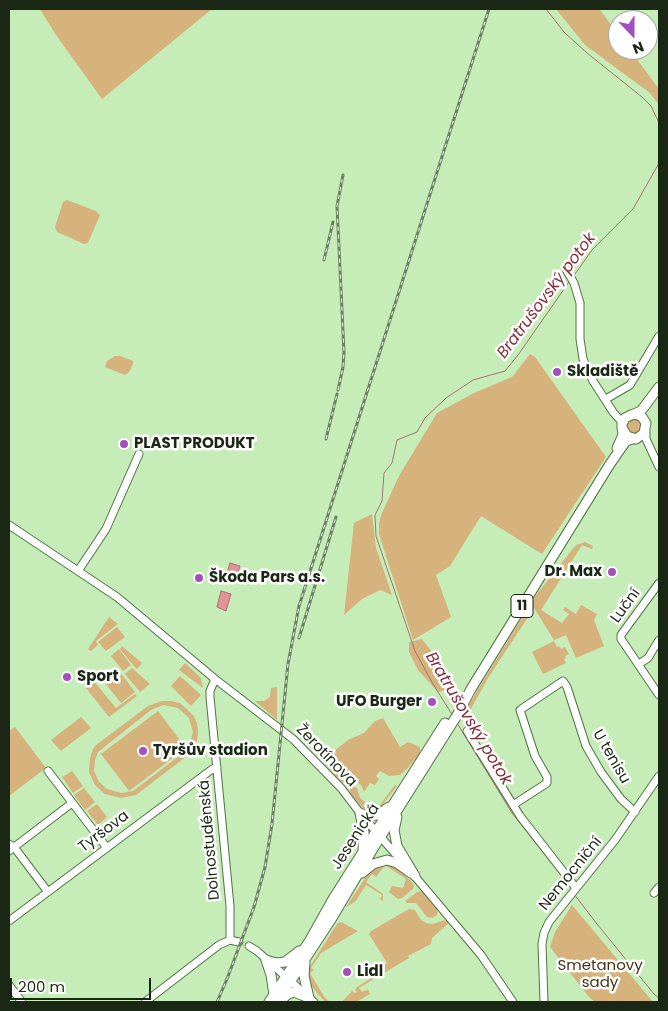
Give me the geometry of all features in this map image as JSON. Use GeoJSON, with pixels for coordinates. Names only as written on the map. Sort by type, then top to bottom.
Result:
{"type":"FeatureCollection","features":[{"type":"Feature","properties":{"kind":"main road","name":"Jesenická"},"geometry":{"type":"LineString","coordinates":[[610,464],[622,436],[622,427],[626,418],[641,411],[658,389]]}},
{"type":"Feature","properties":{"kind":"main road","name":"Jesenická"},"geometry":{"type":"LineString","coordinates":[[288,980],[306,959],[332,918],[379,835],[610,464],[626,442],[633,438],[641,437],[646,427],[646,414],[658,389]]}},
{"type":"Feature","properties":{"kind":"main road"},"geometry":{"type":"LineString","coordinates":[[633,414],[641,416],[646,427]]}},
{"type":"Feature","properties":{"kind":"main road"},"geometry":{"type":"LineString","coordinates":[[622,427],[627,436],[633,438]]}},
{"type":"Feature","properties":{"kind":"main road"},"geometry":{"type":"LineString","coordinates":[[360,813],[367,816],[377,816],[398,804]]}},
{"type":"Feature","properties":{"kind":"main road"},"geometry":{"type":"LineString","coordinates":[[398,804],[394,830],[395,840],[400,854],[415,876]]}},
{"type":"Feature","properties":{"kind":"main road"},"geometry":{"type":"LineString","coordinates":[[360,813],[364,832],[362,854]]}},
{"type":"Feature","properties":{"kind":"main road","name":"Jesenická"},"geometry":{"type":"LineString","coordinates":[[275,1000],[331,902],[362,854],[379,835]]}},
{"type":"Feature","properties":{"kind":"main road"},"geometry":{"type":"LineString","coordinates":[[355,879],[373,864],[382,860],[397,863],[415,876]]}},
{"type":"Feature","properties":{"kind":"main road"},"geometry":{"type":"LineString","coordinates":[[266,960],[276,963],[289,960],[310,940]]}},
{"type":"Feature","properties":{"kind":"main road"},"geometry":{"type":"LineString","coordinates":[[306,959],[304,976],[312,1000]]}},
{"type":"Feature","properties":{"kind":"main road"},"geometry":{"type":"LineString","coordinates":[[266,960],[271,974],[275,1000],[294,992],[312,1000]]}},
{"type":"Feature","properties":{"kind":"street"},"geometry":{"type":"LineString","coordinates":[[568,273],[574,283],[580,303],[581,350],[593,381],[621,422],[622,427]]}},
{"type":"Feature","properties":{"kind":"street"},"geometry":{"type":"LineString","coordinates":[[606,400],[630,384],[659,336]]}},
{"type":"Feature","properties":{"kind":"street"},"geometry":{"type":"LineString","coordinates":[[606,400],[624,415],[633,414]]}},
{"type":"Feature","properties":{"kind":"street"},"geometry":{"type":"LineString","coordinates":[[646,427],[646,439],[659,467]]}},
{"type":"Feature","properties":{"kind":"street"},"geometry":{"type":"LineString","coordinates":[[633,438],[641,441],[654,458]]}},
{"type":"Feature","properties":{"kind":"street"},"geometry":{"type":"LineString","coordinates":[[78,571],[106,529],[139,454]]}},
{"type":"Feature","properties":{"kind":"street","name":"Žerotínova"},"geometry":{"type":"LineString","coordinates":[[9,525],[117,597],[215,679],[298,744],[335,782],[481,955],[513,1002]]}},
{"type":"Feature","properties":{"kind":"street","name":"Luční"},"geometry":{"type":"LineString","coordinates":[[659,583],[621,635],[621,639],[659,695]]}},
{"type":"Feature","properties":{"kind":"street"},"geometry":{"type":"LineString","coordinates":[[639,664],[648,658],[659,640]]}},
{"type":"Feature","properties":{"kind":"street","name":"Dolnostudénská"},"geometry":{"type":"LineString","coordinates":[[215,679],[210,691],[210,697],[230,906],[230,940]]}},
{"type":"Feature","properties":{"kind":"street","name":"U tenisu"},"geometry":{"type":"LineString","coordinates":[[513,805],[547,783],[547,777],[535,756],[520,710],[564,682],[586,746],[601,772],[621,799],[634,812]]}},
{"type":"Feature","properties":{"kind":"street"},"geometry":{"type":"LineString","coordinates":[[468,732],[513,805],[574,891]]}},
{"type":"Feature","properties":{"kind":"street","name":"Tyršova"},"geometry":{"type":"LineString","coordinates":[[9,922],[211,770],[218,767]]}},
{"type":"Feature","properties":{"kind":"street"},"geometry":{"type":"LineString","coordinates":[[48,771],[107,848]]}},
{"type":"Feature","properties":{"kind":"street","name":"Nemocniční"},"geometry":{"type":"LineString","coordinates":[[544,1002],[542,944],[549,922],[615,840],[659,776]]}},
{"type":"Feature","properties":{"kind":"street"},"geometry":{"type":"LineString","coordinates":[[48,892],[10,847],[72,803]]}},
{"type":"Feature","properties":{"kind":"street"},"geometry":{"type":"LineString","coordinates":[[145,1002],[219,945],[230,940],[239,942]]}},
{"type":"Feature","properties":{"kind":"street"},"geometry":{"type":"LineString","coordinates":[[249,946],[312,1000]]}},
{"type":"Feature","properties":{"kind":"street"},"geometry":{"type":"LineString","coordinates":[[9,985],[22,1002]]}},
{"type":"Feature","properties":{"kind":"green space"},"geometry":{"type":"Polygon","coordinates":[[[40,9],[212,9],[102,99],[56,35],[40,9]]]}},
{"type":"Feature","properties":{"kind":"green space"},"geometry":{"type":"Polygon","coordinates":[[[556,9],[600,10],[608,21],[608,60],[637,60],[659,89],[659,105],[650,93],[585,45],[556,9]]]}},
{"type":"Feature","properties":{"kind":"green space"},"geometry":{"type":"Polygon","coordinates":[[[67,200],[96,211],[100,215],[88,243],[84,244],[57,232],[55,227],[63,202],[67,200]]]}},
{"type":"Feature","properties":{"kind":"green space"},"geometry":{"type":"Polygon","coordinates":[[[530,354],[535,357],[606,457],[542,554],[481,516],[450,566],[436,575],[451,617],[413,640],[379,534],[381,515],[399,476],[437,413],[474,393],[512,377],[530,354]]]}},
{"type":"Feature","properties":{"kind":"green space"},"geometry":{"type":"Polygon","coordinates":[[[115,356],[133,361],[129,372],[125,375],[105,367],[107,361],[115,356]]]}},
{"type":"Feature","properties":{"kind":"green space"},"geometry":{"type":"Polygon","coordinates":[[[635,418],[642,422],[641,432],[633,435],[626,430],[626,424],[635,418]]]}},
{"type":"Feature","properties":{"kind":"green space"},"geometry":{"type":"Polygon","coordinates":[[[372,514],[376,548],[392,595],[380,590],[362,599],[344,615],[354,523],[372,514]]]}},
{"type":"Feature","properties":{"kind":"green space"},"geometry":{"type":"Polygon","coordinates":[[[585,542],[593,546],[592,549],[582,545],[541,610],[562,623],[569,614],[563,610],[565,607],[576,614],[581,605],[597,614],[594,620],[604,646],[576,658],[566,635],[554,640],[534,608],[488,678],[467,716],[469,731],[463,714],[536,595],[576,545],[585,542]]]}},
{"type":"Feature","properties":{"kind":"green space"},"geometry":{"type":"Polygon","coordinates":[[[109,617],[118,624],[96,641],[98,645],[91,651],[88,649],[109,617]]]}},
{"type":"Feature","properties":{"kind":"green space"},"geometry":{"type":"Polygon","coordinates":[[[117,627],[125,637],[106,651],[98,642],[117,627]]]}},
{"type":"Feature","properties":{"kind":"green space"},"geometry":{"type":"Polygon","coordinates":[[[422,639],[454,681],[446,690],[438,692],[418,670],[409,652],[409,642],[422,639]]]}},
{"type":"Feature","properties":{"kind":"green space"},"geometry":{"type":"Polygon","coordinates":[[[554,641],[557,647],[559,646],[561,649],[565,647],[569,654],[564,659],[566,663],[543,674],[532,652],[554,641]]]}},
{"type":"Feature","properties":{"kind":"green space"},"geometry":{"type":"Polygon","coordinates":[[[122,646],[142,663],[137,669],[120,649],[122,646]]]}},
{"type":"Feature","properties":{"kind":"green space"},"geometry":{"type":"Polygon","coordinates":[[[119,649],[131,665],[123,671],[111,656],[119,649]]]}},
{"type":"Feature","properties":{"kind":"green space"},"geometry":{"type":"Polygon","coordinates":[[[185,663],[201,678],[203,688],[179,670],[185,663]]]}},
{"type":"Feature","properties":{"kind":"green space"},"geometry":{"type":"Polygon","coordinates":[[[117,668],[135,692],[121,703],[102,679],[117,668]]]}},
{"type":"Feature","properties":{"kind":"green space"},"geometry":{"type":"Polygon","coordinates":[[[132,668],[150,684],[140,692],[125,674],[132,668]]]}},
{"type":"Feature","properties":{"kind":"green space"},"geometry":{"type":"Polygon","coordinates":[[[180,676],[201,695],[191,706],[171,686],[180,676]]]}},
{"type":"Feature","properties":{"kind":"green space"},"geometry":{"type":"Polygon","coordinates":[[[92,679],[116,708],[135,694],[137,696],[109,717],[86,688],[89,686],[87,683],[92,679]]]}},
{"type":"Feature","properties":{"kind":"green space"},"geometry":{"type":"Polygon","coordinates":[[[277,687],[277,720],[255,701],[264,701],[270,697],[271,688],[277,687]]]}},
{"type":"Feature","properties":{"kind":"green space"},"geometry":{"type":"Polygon","coordinates":[[[162,701],[180,703],[193,715],[197,723],[197,741],[187,756],[136,795],[121,798],[105,794],[95,785],[89,772],[93,749],[148,706],[162,701]],[[163,705],[151,710],[98,752],[94,771],[99,782],[107,789],[121,793],[133,791],[183,753],[189,746],[193,732],[189,718],[178,708],[163,705]]]}},
{"type":"Feature","properties":{"kind":"green space","name":"Tyršův stadion"},"geometry":{"type":"Polygon","coordinates":[[[158,711],[186,748],[129,791],[101,754],[158,711]]]}},
{"type":"Feature","properties":{"kind":"green space"},"geometry":{"type":"Polygon","coordinates":[[[81,717],[91,728],[61,751],[51,740],[81,717]]]}},
{"type":"Feature","properties":{"kind":"green space"},"geometry":{"type":"Polygon","coordinates":[[[383,718],[400,747],[408,742],[420,747],[420,753],[400,775],[389,776],[380,771],[376,776],[379,779],[375,785],[370,783],[364,792],[361,785],[354,779],[343,783],[340,781],[322,761],[348,740],[364,733],[375,721],[383,718]]]}},
{"type":"Feature","properties":{"kind":"green space"},"geometry":{"type":"Polygon","coordinates":[[[15,727],[46,768],[9,796],[9,731],[15,727]]]}},
{"type":"Feature","properties":{"kind":"green space"},"geometry":{"type":"Polygon","coordinates":[[[72,771],[83,786],[73,793],[62,777],[72,771]]]}},
{"type":"Feature","properties":{"kind":"green space"},"geometry":{"type":"Polygon","coordinates":[[[351,785],[357,788],[360,798],[365,802],[363,806],[369,809],[371,806],[377,809],[395,785],[397,786],[380,808],[370,812],[363,808],[351,794],[349,787],[351,785]]]}},
{"type":"Feature","properties":{"kind":"green space"},"geometry":{"type":"Polygon","coordinates":[[[84,788],[95,802],[85,810],[74,795],[84,788]]]}},
{"type":"Feature","properties":{"kind":"green space"},"geometry":{"type":"Polygon","coordinates":[[[97,804],[107,817],[98,825],[87,811],[97,804]]]}},
{"type":"Feature","properties":{"kind":"green space"},"geometry":{"type":"Polygon","coordinates":[[[383,864],[396,868],[412,882],[413,889],[398,899],[389,892],[392,886],[403,888],[406,879],[385,865],[376,877],[372,874],[366,882],[383,894],[383,901],[380,899],[382,895],[366,885],[355,902],[346,907],[374,867],[383,864]]]}},
{"type":"Feature","properties":{"kind":"green space"},"geometry":{"type":"Polygon","coordinates":[[[423,891],[438,905],[437,915],[432,918],[427,917],[416,903],[407,903],[405,901],[417,892],[423,891]]]}},
{"type":"Feature","properties":{"kind":"green space","name":"Smetanovy sady"},"geometry":{"type":"Polygon","coordinates":[[[572,905],[653,1002],[595,1002],[589,997],[550,947],[555,932],[572,905]]]}},
{"type":"Feature","properties":{"kind":"green space"},"geometry":{"type":"Polygon","coordinates":[[[409,909],[415,910],[421,920],[426,923],[433,924],[445,920],[450,922],[432,938],[431,944],[408,956],[409,958],[359,988],[362,992],[368,989],[370,994],[356,1002],[342,1002],[352,991],[357,992],[355,990],[357,987],[380,973],[378,968],[387,963],[369,934],[371,931],[409,909]]]}},
{"type":"Feature","properties":{"kind":"green space"},"geometry":{"type":"Polygon","coordinates":[[[341,922],[358,931],[321,953],[311,968],[314,970],[310,973],[325,998],[330,1002],[325,1002],[311,986],[308,978],[309,968],[337,924],[341,922]]]}},
{"type":"Feature","properties":{"kind":"shaded area"},"geometry":{"type":"Polygon","coordinates":[[[230,563],[240,566],[235,583],[225,580],[230,563]]]}},
{"type":"Feature","properties":{"kind":"shaded area"},"geometry":{"type":"Polygon","coordinates":[[[221,591],[231,594],[226,611],[217,607],[221,591]]]}},
{"type":"Feature","properties":{"kind":"waterway","name":"Bratrušovský potok"},"geometry":{"type":"LineString","coordinates":[[546,9],[564,32],[651,106],[659,123]]}},
{"type":"Feature","properties":{"kind":"waterway","name":"Bratrušovský potok"},"geometry":{"type":"LineString","coordinates":[[573,277],[592,250],[633,209],[659,163]]}},
{"type":"Feature","properties":{"kind":"waterway","name":"Bratrušovský potok"},"geometry":{"type":"LineString","coordinates":[[453,716],[415,651],[376,536],[375,515],[382,501],[384,473],[392,463],[397,440],[417,432],[425,418],[446,398],[473,380],[505,371],[569,282]]}},
{"type":"Feature","properties":{"kind":"waterway","name":"Bratrušovský potok"},"geometry":{"type":"LineString","coordinates":[[457,723],[512,813],[571,888]]}},
{"type":"Feature","properties":{"kind":"waterway","name":"Bratrušovský potok"},"geometry":{"type":"LineString","coordinates":[[574,894],[659,998]]}},
{"type":"Feature","properties":{"kind":"railway"},"geometry":{"type":"LineString","coordinates":[[217,1002],[254,907],[265,867],[272,824],[288,664],[299,606],[489,9]]}},
{"type":"Feature","properties":{"kind":"railway"},"geometry":{"type":"LineString","coordinates":[[338,390],[344,352],[337,206],[343,175]]}},
{"type":"Feature","properties":{"kind":"railway"},"geometry":{"type":"LineString","coordinates":[[324,260],[333,222]]}},
{"type":"Feature","properties":{"kind":"railway"},"geometry":{"type":"LineString","coordinates":[[326,439],[337,394]]}},
{"type":"Feature","properties":{"kind":"railway"},"geometry":{"type":"LineString","coordinates":[[299,638],[336,517]]}},
{"type":"Feature","properties":{"kind":"place","name":"Skladiště"},"geometry":{"type":"Point","coordinates":[557,372]}},
{"type":"Feature","properties":{"kind":"place","name":"PLAST PRODUKT"},"geometry":{"type":"Point","coordinates":[124,444]}},
{"type":"Feature","properties":{"kind":"place","name":"Dr. Max"},"geometry":{"type":"Point","coordinates":[612,572]}},
{"type":"Feature","properties":{"kind":"place","name":"Škoda Pars a.s."},"geometry":{"type":"Point","coordinates":[199,578]}},
{"type":"Feature","properties":{"kind":"place","name":"Sport"},"geometry":{"type":"Point","coordinates":[67,677]}},
{"type":"Feature","properties":{"kind":"place","name":"UFO Burger"},"geometry":{"type":"Point","coordinates":[432,702]}},
{"type":"Feature","properties":{"kind":"place","name":"Tyršův stadion"},"geometry":{"type":"Point","coordinates":[143,751]}},
{"type":"Feature","properties":{"kind":"place","name":"Lidl"},"geometry":{"type":"Point","coordinates":[347,972]}}]}
